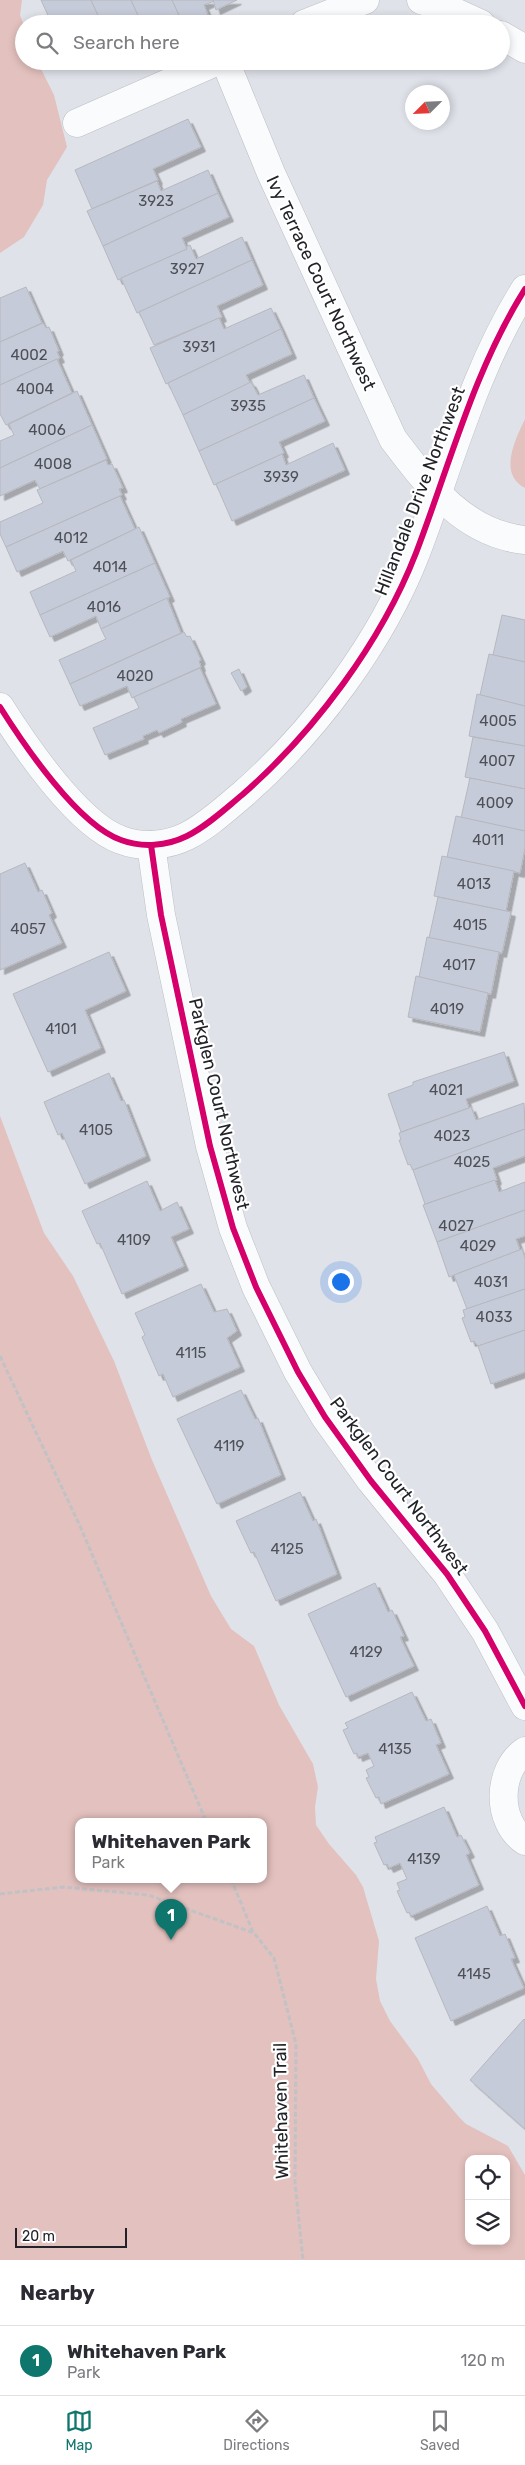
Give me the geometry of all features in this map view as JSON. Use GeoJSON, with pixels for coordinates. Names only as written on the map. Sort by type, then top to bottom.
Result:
{"type":"FeatureCollection","features":[{"type":"Feature","properties":{"kind":"street"},"geometry":{"type":"LineString","coordinates":[[327,15],[365,0]]}},
{"type":"Feature","properties":{"kind":"street"},"geometry":{"type":"LineString","coordinates":[[421,0],[444,7],[461,15]]}},
{"type":"Feature","properties":{"kind":"street"},"geometry":{"type":"LineString","coordinates":[[510,40],[525,49]]}},
{"type":"Feature","properties":{"kind":"street"},"geometry":{"type":"LineString","coordinates":[[76,123],[197,70]]}},
{"type":"Feature","properties":{"kind":"street","name":"Ivy Terrace Court Northwest"},"geometry":{"type":"LineString","coordinates":[[229,70],[275,183],[393,439],[437,492],[456,511],[483,529],[506,537],[525,540]]}},
{"type":"Feature","properties":{"kind":"street","name":"Hillandale Drive Northwest"},"geometry":{"type":"LineString","coordinates":[[151,845],[186,837],[199,829],[257,781],[312,723],[371,642],[416,554],[478,381],[501,331],[525,289]]}},
{"type":"Feature","properties":{"kind":"street"},"geometry":{"type":"LineString","coordinates":[[0,707],[37,761],[73,804],[119,840],[151,845]]}},
{"type":"Feature","properties":{"kind":"street","name":"Parkglen Court Northwest"},"geometry":{"type":"LineString","coordinates":[[151,845],[161,915],[210,1146],[233,1228],[256,1287],[273,1326],[321,1410],[371,1481],[431,1552],[457,1588],[485,1632],[525,1706]]}},
{"type":"Feature","properties":{"kind":"street"},"geometry":{"type":"LineString","coordinates":[[525,1751],[520,1754],[507,1773],[503,1796],[508,1818],[520,1838],[525,1841]]}},
{"type":"Feature","properties":{"kind":"path"},"geometry":{"type":"LineString","coordinates":[[0,1356],[80,1526],[205,1818]]}},
{"type":"Feature","properties":{"kind":"path"},"geometry":{"type":"LineString","coordinates":[[0,1894],[63,1887],[148,1895],[254,1933]]}},
{"type":"Feature","properties":{"kind":"shaded area"},"geometry":{"type":"Polygon","coordinates":[[[0,0],[22,0],[20,15],[15,15],[15,70],[42,70],[54,95],[67,147],[47,180],[43,205],[24,237],[0,253],[0,0]]]}},
{"type":"Feature","properties":{"kind":"shaded area"},"geometry":{"type":"Polygon","coordinates":[[[525,419],[525,488],[517,482],[510,466],[513,446],[525,419]]]}},
{"type":"Feature","properties":{"kind":"shaded area"},"geometry":{"type":"Polygon","coordinates":[[[0,1116],[44,1233],[73,1276],[114,1361],[152,1460],[211,1596],[231,1629],[254,1646],[279,1705],[313,1764],[318,1787],[315,1807],[316,1825],[329,1844],[356,1875],[363,1887],[379,1941],[376,1979],[380,2001],[390,2021],[418,2059],[431,2084],[466,2124],[508,2146],[525,2175],[525,2260],[0,2260],[0,1116]]]}},
{"type":"Feature","properties":{"kind":"building"},"geometry":{"type":"Polygon","coordinates":[[[41,0],[91,0],[98,15],[48,15],[41,0]]]}},
{"type":"Feature","properties":{"kind":"building"},"geometry":{"type":"Polygon","coordinates":[[[91,0],[131,0],[138,15],[98,15],[91,0]]]}},
{"type":"Feature","properties":{"kind":"building"},"geometry":{"type":"Polygon","coordinates":[[[131,0],[172,0],[179,15],[138,15],[131,0]]]}},
{"type":"Feature","properties":{"kind":"building"},"geometry":{"type":"Polygon","coordinates":[[[172,0],[214,1],[204,5],[208,15],[179,15],[172,0]]]}},
{"type":"Feature","properties":{"kind":"building"},"geometry":{"type":"Polygon","coordinates":[[[213,0],[237,0],[216,10],[213,0]]]}},
{"type":"Feature","properties":{"kind":"building"},"geometry":{"type":"Polygon","coordinates":[[[188,119],[201,147],[153,169],[158,180],[92,209],[75,170],[188,119]]]}},
{"type":"Feature","properties":{"kind":"building"},"geometry":{"type":"Polygon","coordinates":[[[208,170],[218,193],[103,246],[87,211],[157,181],[161,191],[208,170]]]}},
{"type":"Feature","properties":{"kind":"building"},"geometry":{"type":"Polygon","coordinates":[[[218,193],[229,217],[182,238],[187,249],[118,280],[103,246],[218,193]]]}},
{"type":"Feature","properties":{"kind":"building"},"geometry":{"type":"Polygon","coordinates":[[[242,237],[252,260],[137,313],[121,278],[187,249],[186,247],[190,245],[196,259],[242,237]]]}},
{"type":"Feature","properties":{"kind":"building"},"geometry":{"type":"Polygon","coordinates":[[[252,260],[263,285],[217,306],[222,317],[154,345],[139,312],[252,260]]]}},
{"type":"Feature","properties":{"kind":"building"},"geometry":{"type":"Polygon","coordinates":[[[26,287],[42,323],[0,342],[0,298],[26,287]]]}},
{"type":"Feature","properties":{"kind":"building"},"geometry":{"type":"Polygon","coordinates":[[[271,308],[281,329],[166,384],[150,348],[219,318],[224,329],[271,308]]]}},
{"type":"Feature","properties":{"kind":"building"},"geometry":{"type":"Polygon","coordinates":[[[43,323],[46,328],[49,327],[60,358],[0,385],[0,342],[43,323]]]}},
{"type":"Feature","properties":{"kind":"building"},"geometry":{"type":"Polygon","coordinates":[[[281,329],[292,354],[246,375],[250,383],[183,415],[168,383],[281,329]]]}},
{"type":"Feature","properties":{"kind":"building"},"geometry":{"type":"Polygon","coordinates":[[[57,359],[72,393],[6,425],[0,414],[0,385],[57,359]]]}},
{"type":"Feature","properties":{"kind":"building"},"geometry":{"type":"Polygon","coordinates":[[[304,375],[314,398],[199,451],[183,415],[251,382],[258,395],[304,375]]]}},
{"type":"Feature","properties":{"kind":"building"},"geometry":{"type":"Polygon","coordinates":[[[77,391],[92,425],[0,468],[0,441],[14,435],[9,424],[77,391]]]}},
{"type":"Feature","properties":{"kind":"building"},"geometry":{"type":"Polygon","coordinates":[[[314,398],[325,421],[279,442],[284,453],[214,485],[199,451],[314,398]]]}},
{"type":"Feature","properties":{"kind":"building"},"geometry":{"type":"Polygon","coordinates":[[[92,425],[107,459],[40,489],[35,480],[0,496],[0,468],[92,425]]]}},
{"type":"Feature","properties":{"kind":"building"},"geometry":{"type":"Polygon","coordinates":[[[333,443],[345,470],[232,521],[216,484],[282,454],[286,465],[333,443]]]}},
{"type":"Feature","properties":{"kind":"building"},"geometry":{"type":"Polygon","coordinates":[[[106,460],[108,465],[112,464],[123,488],[119,489],[122,495],[6,547],[0,534],[0,522],[43,503],[37,490],[106,460]]]}},
{"type":"Feature","properties":{"kind":"building"},"geometry":{"type":"Polygon","coordinates":[[[120,496],[135,529],[68,561],[63,551],[17,572],[6,547],[120,496]]]}},
{"type":"Feature","properties":{"kind":"building"},"geometry":{"type":"Polygon","coordinates":[[[139,527],[155,563],[40,615],[30,592],[76,571],[71,560],[139,527]]]}},
{"type":"Feature","properties":{"kind":"building"},"geometry":{"type":"Polygon","coordinates":[[[155,563],[170,597],[101,629],[96,616],[50,637],[40,615],[155,563]]]}},
{"type":"Feature","properties":{"kind":"building"},"geometry":{"type":"Polygon","coordinates":[[[167,598],[181,633],[70,684],[59,660],[106,639],[101,629],[167,598]]]}},
{"type":"Feature","properties":{"kind":"building"},"geometry":{"type":"Polygon","coordinates":[[[502,615],[525,620],[525,662],[493,655],[502,615]]]}},
{"type":"Feature","properties":{"kind":"building"},"geometry":{"type":"Polygon","coordinates":[[[184,632],[187,637],[190,636],[201,660],[199,661],[201,667],[132,698],[127,686],[80,706],[70,684],[184,632]]]}},
{"type":"Feature","properties":{"kind":"building"},"geometry":{"type":"Polygon","coordinates":[[[489,654],[525,662],[525,706],[480,695],[489,654]]]}},
{"type":"Feature","properties":{"kind":"building"},"geometry":{"type":"Polygon","coordinates":[[[200,668],[216,704],[181,719],[182,722],[159,733],[157,730],[143,736],[144,739],[105,755],[93,728],[139,708],[134,697],[200,668]]]}},
{"type":"Feature","properties":{"kind":"building"},"geometry":{"type":"Polygon","coordinates":[[[239,669],[247,687],[241,691],[231,673],[239,669]]]}},
{"type":"Feature","properties":{"kind":"building"},"geometry":{"type":"Polygon","coordinates":[[[477,694],[525,706],[525,746],[469,736],[477,694]]]}},
{"type":"Feature","properties":{"kind":"building"},"geometry":{"type":"Polygon","coordinates":[[[473,737],[525,746],[525,789],[465,777],[473,737]]]}},
{"type":"Feature","properties":{"kind":"building"},"geometry":{"type":"Polygon","coordinates":[[[470,778],[525,789],[525,831],[461,818],[470,778]]]}},
{"type":"Feature","properties":{"kind":"building"},"geometry":{"type":"Polygon","coordinates":[[[456,816],[525,831],[525,848],[520,873],[447,857],[456,816]]]}},
{"type":"Feature","properties":{"kind":"building"},"geometry":{"type":"Polygon","coordinates":[[[442,856],[514,871],[506,911],[434,896],[442,856]]]}},
{"type":"Feature","properties":{"kind":"building"},"geometry":{"type":"Polygon","coordinates":[[[25,863],[38,892],[42,890],[52,913],[49,915],[62,943],[0,970],[0,874],[25,863]]]}},
{"type":"Feature","properties":{"kind":"building"},"geometry":{"type":"Polygon","coordinates":[[[438,897],[511,912],[502,953],[429,938],[438,897]]]}},
{"type":"Feature","properties":{"kind":"building"},"geometry":{"type":"Polygon","coordinates":[[[427,937],[499,952],[491,994],[419,977],[427,937]]]}},
{"type":"Feature","properties":{"kind":"building"},"geometry":{"type":"Polygon","coordinates":[[[109,952],[126,991],[85,1010],[101,1048],[48,1072],[13,994],[109,952]]]}},
{"type":"Feature","properties":{"kind":"building"},"geometry":{"type":"Polygon","coordinates":[[[416,976],[488,993],[480,1032],[408,1017],[416,976]]]}},
{"type":"Feature","properties":{"kind":"building"},"geometry":{"type":"Polygon","coordinates":[[[504,1052],[514,1081],[466,1099],[469,1108],[401,1132],[388,1094],[413,1085],[413,1082],[504,1052]]]}},
{"type":"Feature","properties":{"kind":"building"},"geometry":{"type":"Polygon","coordinates":[[[109,1073],[121,1101],[124,1100],[146,1156],[85,1184],[62,1133],[58,1135],[44,1102],[109,1073]]]}},
{"type":"Feature","properties":{"kind":"building"},"geometry":{"type":"Polygon","coordinates":[[[524,1103],[525,1129],[413,1170],[410,1164],[408,1165],[399,1140],[401,1140],[399,1133],[471,1107],[476,1120],[524,1103]]]}},
{"type":"Feature","properties":{"kind":"building"},"geometry":{"type":"Polygon","coordinates":[[[525,1129],[525,1156],[493,1168],[497,1180],[425,1204],[413,1170],[525,1129]]]}},
{"type":"Feature","properties":{"kind":"building"},"geometry":{"type":"Polygon","coordinates":[[[495,1180],[499,1192],[525,1182],[525,1210],[437,1242],[423,1205],[495,1180]]]}},
{"type":"Feature","properties":{"kind":"building"},"geometry":{"type":"Polygon","coordinates":[[[147,1181],[160,1211],[177,1202],[189,1229],[171,1237],[184,1266],[122,1294],[100,1243],[97,1244],[82,1211],[147,1181]]]}},
{"type":"Feature","properties":{"kind":"building"},"geometry":{"type":"Polygon","coordinates":[[[525,1210],[525,1236],[516,1239],[520,1250],[449,1277],[437,1242],[525,1210]]]}},
{"type":"Feature","properties":{"kind":"building"},"geometry":{"type":"Polygon","coordinates":[[[522,1249],[525,1258],[525,1289],[467,1309],[454,1275],[522,1249]]]}},
{"type":"Feature","properties":{"kind":"building"},"geometry":{"type":"Polygon","coordinates":[[[201,1284],[214,1312],[227,1309],[237,1331],[227,1338],[240,1367],[173,1397],[163,1374],[159,1376],[142,1337],[145,1335],[135,1313],[201,1284]]]}},
{"type":"Feature","properties":{"kind":"building"},"geometry":{"type":"Polygon","coordinates":[[[525,1289],[525,1330],[478,1346],[474,1341],[471,1342],[462,1318],[465,1317],[463,1310],[525,1289]]]}},
{"type":"Feature","properties":{"kind":"building"},"geometry":{"type":"Polygon","coordinates":[[[525,1330],[525,1372],[491,1384],[478,1346],[525,1330]]]}},
{"type":"Feature","properties":{"kind":"building"},"geometry":{"type":"Polygon","coordinates":[[[241,1390],[255,1419],[258,1418],[281,1475],[217,1504],[177,1419],[241,1390]]]}},
{"type":"Feature","properties":{"kind":"building"},"geometry":{"type":"Polygon","coordinates":[[[300,1492],[313,1521],[316,1519],[337,1574],[276,1601],[254,1552],[251,1553],[236,1521],[300,1492]]]}},
{"type":"Feature","properties":{"kind":"building"},"geometry":{"type":"Polygon","coordinates":[[[375,1583],[388,1612],[392,1610],[404,1636],[400,1637],[414,1666],[346,1697],[308,1614],[375,1583]]]}},
{"type":"Feature","properties":{"kind":"building"},"geometry":{"type":"Polygon","coordinates":[[[412,1692],[426,1721],[431,1719],[441,1743],[436,1745],[449,1774],[381,1804],[379,1797],[376,1798],[366,1778],[369,1777],[366,1770],[374,1766],[368,1753],[358,1757],[357,1753],[354,1754],[343,1730],[348,1728],[345,1723],[412,1692]]]}},
{"type":"Feature","properties":{"kind":"building"},"geometry":{"type":"Polygon","coordinates":[[[444,1807],[457,1837],[461,1835],[470,1853],[466,1855],[479,1885],[411,1916],[409,1912],[407,1913],[397,1891],[400,1890],[397,1883],[407,1879],[400,1863],[389,1868],[387,1864],[384,1865],[374,1843],[377,1842],[375,1837],[444,1807]]]}},
{"type":"Feature","properties":{"kind":"building"},"geometry":{"type":"Polygon","coordinates":[[[487,1906],[500,1936],[505,1934],[515,1958],[511,1959],[524,1988],[451,2021],[415,1938],[487,1906]]]}},
{"type":"Feature","properties":{"kind":"building"},"geometry":{"type":"Polygon","coordinates":[[[525,2020],[525,2129],[470,2080],[525,2020]]]}},
{"type":"Feature","properties":{"kind":"cycle path"},"geometry":{"type":"LineString","coordinates":[[0,707],[37,762],[53,782],[87,818],[104,832],[129,843],[163,844],[187,836],[216,817],[269,770],[295,743],[343,684],[365,653],[401,587],[416,553],[477,385],[491,352],[525,289]]}},
{"type":"Feature","properties":{"kind":"cycle path"},"geometry":{"type":"LineString","coordinates":[[151,845],[161,915],[210,1146],[233,1228],[256,1287],[298,1372],[325,1417],[371,1481],[447,1574],[485,1631],[525,1706]]}},
{"type":"Feature","properties":{"kind":"place","name":"Whitehaven Park"},"geometry":{"type":"Point","coordinates":[171,1940]}}]}
